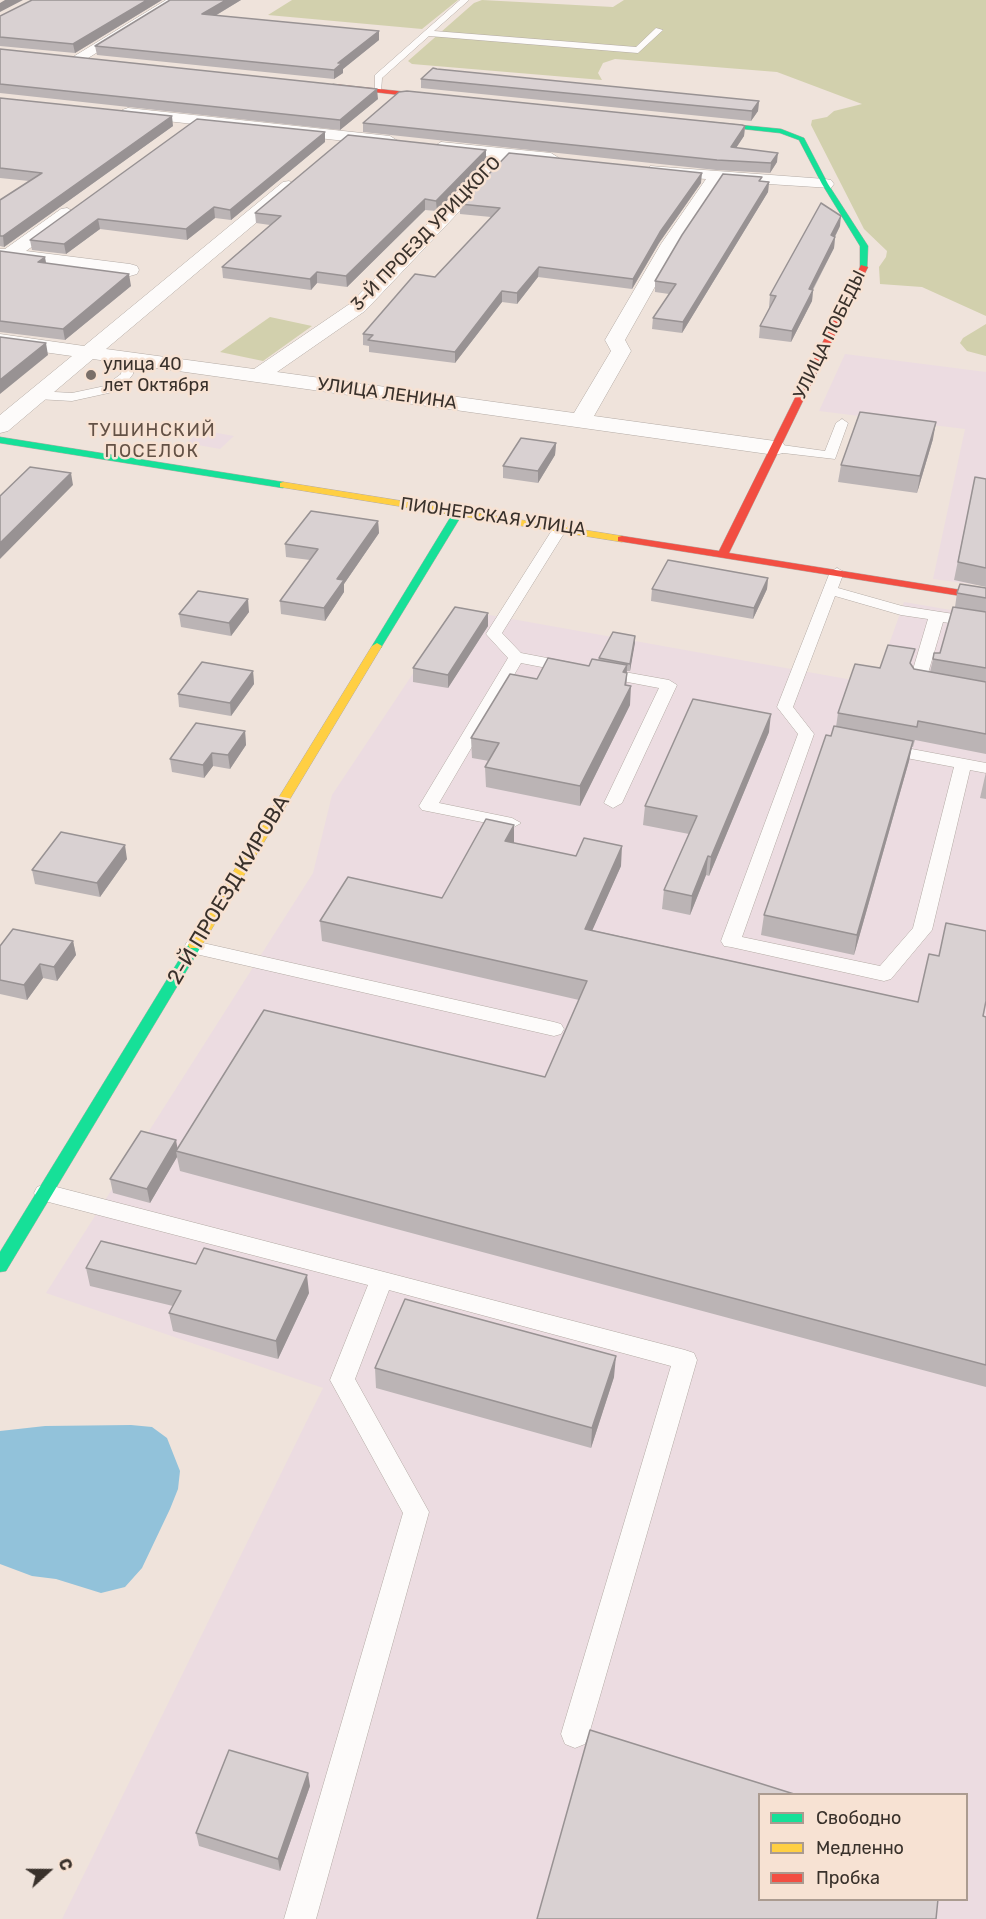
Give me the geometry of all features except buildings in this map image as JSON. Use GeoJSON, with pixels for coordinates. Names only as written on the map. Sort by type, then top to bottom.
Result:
{"type":"FeatureCollection","features":[{"type":"Feature","properties":{"kind":"street"},"geometry":{"type":"LineString","coordinates":[[70,59],[175,0]]}},
{"type":"Feature","properties":{"kind":"street"},"geometry":{"type":"LineString","coordinates":[[70,59],[98,62]]}},
{"type":"Feature","properties":{"kind":"street"},"geometry":{"type":"LineString","coordinates":[[320,85],[385,97],[455,99]]}},
{"type":"Feature","properties":{"kind":"street"},"geometry":{"type":"LineString","coordinates":[[113,112],[404,143]]}},
{"type":"Feature","properties":{"kind":"street"},"geometry":{"type":"LineString","coordinates":[[177,134],[195,120]]}},
{"type":"Feature","properties":{"kind":"street"},"geometry":{"type":"LineString","coordinates":[[330,152],[364,122]]}},
{"type":"Feature","properties":{"kind":"street","name":"УЛИЦА ПОБЕДЫ"},"geometry":{"type":"LineString","coordinates":[[688,122],[781,130],[802,139],[818,166],[825,184],[864,246],[864,266],[723,554]]}},
{"type":"Feature","properties":{"kind":"street"},"geometry":{"type":"LineString","coordinates":[[427,145],[564,160]]}},
{"type":"Feature","properties":{"kind":"street","name":"3-Й ПРОЕЗД УРИЦКОГО"},"geometry":{"type":"LineString","coordinates":[[258,376],[358,307],[505,153]]}},
{"type":"Feature","properties":{"kind":"street"},"geometry":{"type":"LineString","coordinates":[[634,168],[716,177],[825,184]]}},
{"type":"Feature","properties":{"kind":"street"},"geometry":{"type":"LineString","coordinates":[[0,426],[302,175]]}},
{"type":"Feature","properties":{"kind":"street"},"geometry":{"type":"LineString","coordinates":[[580,421],[621,351],[615,340],[670,244],[716,177]]}},
{"type":"Feature","properties":{"kind":"street"},"geometry":{"type":"LineString","coordinates":[[3,255],[84,201]]}},
{"type":"Feature","properties":{"kind":"street"},"geometry":{"type":"LineString","coordinates":[[3,255],[130,270]]}},
{"type":"Feature","properties":{"kind":"street","name":"УЛИЦА ЛЕНИНА"},"geometry":{"type":"LineString","coordinates":[[0,340],[775,448]]}},
{"type":"Feature","properties":{"kind":"street","name":"ПИОНЕРСКАЯ УЛИЦА"},"geometry":{"type":"LineString","coordinates":[[0,440],[458,513],[561,527],[986,597]]}},
{"type":"Feature","properties":{"kind":"street","name":"2-Й ПРОЕЗД КИРОВА"},"geometry":{"type":"LineString","coordinates":[[0,1266],[458,513]]}},
{"type":"Feature","properties":{"kind":"lane"},"geometry":{"type":"LineString","coordinates":[[385,97],[378,77],[465,0]]}},
{"type":"Feature","properties":{"kind":"lane"},"geometry":{"type":"LineString","coordinates":[[427,33],[638,50],[659,30]]}},
{"type":"Feature","properties":{"kind":"lane"},"geometry":{"type":"LineString","coordinates":[[37,395],[72,397],[109,389],[120,383],[127,374],[129,358]]}},
{"type":"Feature","properties":{"kind":"lane"},"geometry":{"type":"LineString","coordinates":[[775,448],[830,456],[842,423]]}},
{"type":"Feature","properties":{"kind":"lane"},"geometry":{"type":"LineString","coordinates":[[561,527],[494,634],[516,657],[669,685],[613,803]]}},
{"type":"Feature","properties":{"kind":"lane"},"geometry":{"type":"LineString","coordinates":[[828,738],[806,734],[785,707],[837,572]]}},
{"type":"Feature","properties":{"kind":"lane"},"geometry":{"type":"LineString","coordinates":[[830,590],[901,610],[986,624]]}},
{"type":"Feature","properties":{"kind":"lane"},"geometry":{"type":"LineString","coordinates":[[937,616],[917,683],[940,687]]}},
{"type":"Feature","properties":{"kind":"lane"},"geometry":{"type":"LineString","coordinates":[[512,823],[428,806],[516,657]]}},
{"type":"Feature","properties":{"kind":"lane"},"geometry":{"type":"LineString","coordinates":[[806,734],[731,941],[884,974],[922,930],[963,764]]}},
{"type":"Feature","properties":{"kind":"lane"},"geometry":{"type":"LineString","coordinates":[[873,747],[986,768]]}},
{"type":"Feature","properties":{"kind":"lane"},"geometry":{"type":"LineString","coordinates":[[194,947],[554,1029]]}},
{"type":"Feature","properties":{"kind":"lane"},"geometry":{"type":"LineString","coordinates":[[45,1193],[382,1279],[685,1360],[575,1734]]}},
{"type":"Feature","properties":{"kind":"lane"},"geometry":{"type":"LineString","coordinates":[[300,1919],[416,1512],[342,1380],[382,1279]]}},
{"type":"Feature","properties":{"kind":"shaded area"},"geometry":{"type":"Polygon","coordinates":[[[292,0],[458,0],[422,29],[268,15],[292,0]]]}},
{"type":"Feature","properties":{"kind":"shaded area"},"geometry":{"type":"Polygon","coordinates":[[[482,0],[613,7],[624,0],[986,0],[986,316],[922,287],[880,284],[879,267],[887,251],[864,229],[811,125],[812,120],[827,117],[834,111],[862,104],[777,72],[615,59],[603,63],[598,73],[602,80],[412,64],[408,61],[474,3],[482,0]]]}},
{"type":"Feature","properties":{"kind":"shaded area"},"geometry":{"type":"Polygon","coordinates":[[[270,317],[312,326],[263,361],[220,352],[270,317]]]}},
{"type":"Feature","properties":{"kind":"shaded area"},"geometry":{"type":"Polygon","coordinates":[[[986,324],[986,356],[967,351],[960,343],[963,338],[986,324]]]}},
{"type":"Feature","properties":{"kind":"shaded area"},"geometry":{"type":"Polygon","coordinates":[[[845,354],[986,372],[986,586],[933,579],[965,429],[819,411],[845,354]]]}},
{"type":"Feature","properties":{"kind":"shaded area"},"geometry":{"type":"Polygon","coordinates":[[[201,430],[234,436],[220,449],[187,443],[201,430]]]}},
{"type":"Feature","properties":{"kind":"shaded area"},"geometry":{"type":"Polygon","coordinates":[[[904,602],[986,616],[986,1919],[62,1919],[323,1388],[46,1293],[313,873],[332,795],[456,609],[875,684],[904,602]]]}},
{"type":"Feature","properties":{"kind":"water"},"geometry":{"type":"Polygon","coordinates":[[[131,1425],[152,1427],[167,1438],[180,1471],[178,1489],[170,1509],[142,1568],[125,1587],[101,1593],[56,1579],[32,1576],[0,1564],[0,1431],[45,1426],[131,1425]]]}},
{"type":"Feature","properties":{"kind":"traffic: fast"},"geometry":{"type":"LineString","coordinates":[[700,123],[781,131],[802,139],[825,184],[864,246],[864,267]]}},
{"type":"Feature","properties":{"kind":"traffic: fast"},"geometry":{"type":"LineString","coordinates":[[0,440],[283,485]]}},
{"type":"Feature","properties":{"kind":"traffic: fast"},"geometry":{"type":"LineString","coordinates":[[377,646],[458,513]]}},
{"type":"Feature","properties":{"kind":"traffic: fast"},"geometry":{"type":"LineString","coordinates":[[0,1266],[195,945]]}},
{"type":"Feature","properties":{"kind":"traffic: slow"},"geometry":{"type":"LineString","coordinates":[[283,485],[622,539]]}},
{"type":"Feature","properties":{"kind":"traffic: slow"},"geometry":{"type":"LineString","coordinates":[[195,945],[377,646]]}},
{"type":"Feature","properties":{"kind":"traffic: jam"},"geometry":{"type":"LineString","coordinates":[[333,86],[443,98]]}},
{"type":"Feature","properties":{"kind":"traffic: jam"},"geometry":{"type":"LineString","coordinates":[[723,554],[864,267]]}},
{"type":"Feature","properties":{"kind":"traffic: jam"},"geometry":{"type":"LineString","coordinates":[[622,539],[986,597]]}},
{"type":"Feature","properties":{"kind":"place","name":"улица 40 лет Октября"},"geometry":{"type":"Point","coordinates":[91,375]}},
{"type":"Feature","properties":{"kind":"district","name":"ТУШИНСКИЙ ПОСЕЛОК"},"geometry":{"type":"Point","coordinates":[152,441]}}]}
